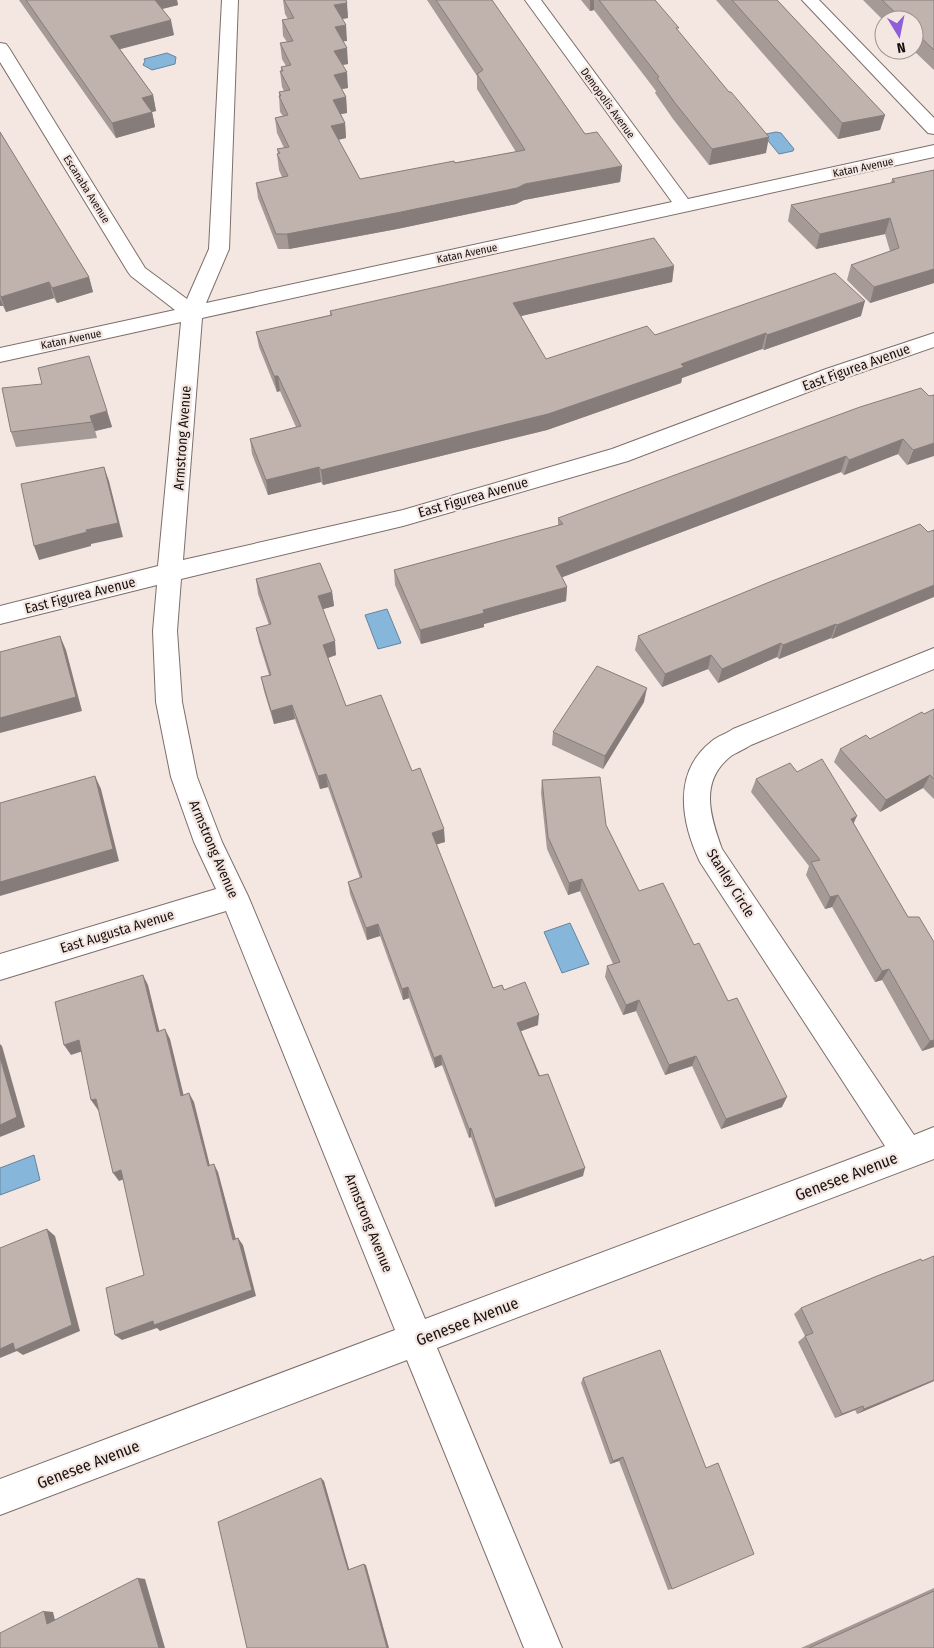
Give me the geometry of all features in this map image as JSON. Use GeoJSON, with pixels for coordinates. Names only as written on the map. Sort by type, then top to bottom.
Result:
{"type":"FeatureCollection","features":[{"type":"Feature","properties":{"kind":"street","name":"Armstrong Avenue"},"geometry":{"type":"LineString","coordinates":[[230,0],[219,250],[192,313],[165,631],[168,702],[184,777],[208,842],[234,896],[543,1648]]}},
{"type":"Feature","properties":{"kind":"street","name":"Demopolis Avenue"},"geometry":{"type":"LineString","coordinates":[[533,0],[684,206]]}},
{"type":"Feature","properties":{"kind":"street"},"geometry":{"type":"LineString","coordinates":[[810,0],[934,129]]}},
{"type":"Feature","properties":{"kind":"street","name":"Escanaba Avenue"},"geometry":{"type":"LineString","coordinates":[[0,48],[138,272],[192,313]]}},
{"type":"Feature","properties":{"kind":"street","name":"Katan Avenue"},"geometry":{"type":"LineString","coordinates":[[0,355],[934,151]]}},
{"type":"Feature","properties":{"kind":"street","name":"East Figurea Avenue"},"geometry":{"type":"LineString","coordinates":[[0,615],[171,572],[404,518],[620,455],[834,374],[934,340]]}},
{"type":"Feature","properties":{"kind":"street","name":"Stanley Circle"},"geometry":{"type":"LineString","coordinates":[[921,1148],[710,854],[697,817],[695,788],[704,769],[719,751],[742,737],[934,658]]}},
{"type":"Feature","properties":{"kind":"street","name":"East Augusta Avenue"},"geometry":{"type":"LineString","coordinates":[[0,967],[234,896]]}},
{"type":"Feature","properties":{"kind":"street","name":"Genesee Avenue"},"geometry":{"type":"LineString","coordinates":[[0,1497],[921,1148]]}},
{"type":"Feature","properties":{"kind":"water"},"geometry":{"type":"Polygon","coordinates":[[[167,53],[176,57],[175,64],[152,70],[143,65],[144,59],[167,53]]]}},
{"type":"Feature","properties":{"kind":"water"},"geometry":{"type":"Polygon","coordinates":[[[781,133],[794,149],[793,151],[779,154],[765,137],[766,134],[781,133]]]}},
{"type":"Feature","properties":{"kind":"water"},"geometry":{"type":"Polygon","coordinates":[[[387,609],[401,643],[378,649],[365,615],[387,609]]]}},
{"type":"Feature","properties":{"kind":"water"},"geometry":{"type":"Polygon","coordinates":[[[570,923],[589,964],[562,973],[544,932],[570,923]]]}},
{"type":"Feature","properties":{"kind":"water"},"geometry":{"type":"Polygon","coordinates":[[[34,1155],[40,1180],[0,1195],[0,1168],[34,1155]]]}},
{"type":"Feature","properties":{"kind":"building"},"geometry":{"type":"Polygon","coordinates":[[[26,0],[155,0],[171,20],[110,36],[153,95],[142,98],[152,112],[112,123],[26,0]]]}},
{"type":"Feature","properties":{"kind":"building"},"geometry":{"type":"Polygon","coordinates":[[[284,0],[346,0],[347,3],[334,5],[346,25],[335,27],[347,48],[334,51],[347,72],[334,75],[346,97],[333,100],[345,123],[331,126],[360,179],[525,150],[477,74],[483,70],[436,0],[492,0],[585,134],[597,132],[622,166],[525,184],[517,188],[396,213],[287,234],[276,234],[256,183],[288,176],[277,154],[280,153],[277,149],[289,147],[275,118],[288,115],[279,92],[290,90],[280,71],[283,71],[281,67],[291,65],[280,43],[293,41],[282,20],[294,18],[284,0]]]}},
{"type":"Feature","properties":{"kind":"building"},"geometry":{"type":"Polygon","coordinates":[[[599,0],[655,0],[729,92],[769,137],[712,149],[675,103],[657,78],[659,77],[599,0]]]}},
{"type":"Feature","properties":{"kind":"building"},"geometry":{"type":"Polygon","coordinates":[[[732,0],[777,0],[885,115],[842,123],[732,0]]]}},
{"type":"Feature","properties":{"kind":"building"},"geometry":{"type":"Polygon","coordinates":[[[882,0],[934,0],[934,50],[924,40],[924,10],[892,10],[882,0]]]}},
{"type":"Feature","properties":{"kind":"building"},"geometry":{"type":"Polygon","coordinates":[[[0,132],[89,277],[52,288],[49,282],[1,297],[0,132]]]}},
{"type":"Feature","properties":{"kind":"building"},"geometry":{"type":"Polygon","coordinates":[[[934,170],[934,269],[874,287],[851,265],[899,248],[890,218],[820,234],[791,205],[895,182],[892,179],[934,170]]]}},
{"type":"Feature","properties":{"kind":"building"},"geometry":{"type":"Polygon","coordinates":[[[654,238],[674,266],[513,303],[546,359],[647,326],[655,335],[835,273],[865,301],[767,335],[766,333],[681,364],[684,367],[548,414],[321,470],[319,467],[266,480],[250,439],[301,426],[278,376],[274,376],[256,332],[332,315],[330,311],[654,238]]]}},
{"type":"Feature","properties":{"kind":"building"},"geometry":{"type":"Polygon","coordinates":[[[89,356],[107,411],[90,416],[92,422],[11,432],[2,388],[42,384],[38,368],[89,356]]]}},
{"type":"Feature","properties":{"kind":"building"},"geometry":{"type":"Polygon","coordinates":[[[921,388],[929,396],[934,395],[934,443],[913,450],[903,439],[849,460],[846,456],[556,566],[567,587],[483,610],[484,613],[420,630],[394,570],[563,524],[558,518],[860,407],[921,388]]]}},
{"type":"Feature","properties":{"kind":"building"},"geometry":{"type":"Polygon","coordinates":[[[104,467],[118,523],[86,530],[87,532],[34,546],[21,484],[104,467]]]}},
{"type":"Feature","properties":{"kind":"building"},"geometry":{"type":"Polygon","coordinates":[[[920,524],[928,532],[934,530],[934,585],[837,625],[783,645],[781,643],[722,669],[711,655],[665,674],[638,636],[772,581],[920,524]]]}},
{"type":"Feature","properties":{"kind":"building"},"geometry":{"type":"Polygon","coordinates":[[[320,563],[332,592],[318,596],[335,641],[323,645],[346,706],[381,695],[412,771],[420,768],[444,829],[432,833],[493,988],[502,985],[504,990],[525,982],[539,1015],[517,1023],[539,1076],[548,1074],[585,1168],[495,1199],[471,1128],[469,1129],[441,1055],[434,1058],[408,987],[402,989],[378,924],[366,928],[348,882],[362,877],[326,774],[318,776],[292,705],[271,711],[261,677],[271,675],[256,628],[271,624],[256,579],[320,563]]]}},
{"type":"Feature","properties":{"kind":"building"},"geometry":{"type":"Polygon","coordinates":[[[60,636],[76,697],[0,718],[0,652],[60,636]]]}},
{"type":"Feature","properties":{"kind":"building"},"geometry":{"type":"Polygon","coordinates":[[[597,666],[647,688],[605,756],[553,732],[597,666]]]}},
{"type":"Feature","properties":{"kind":"building"},"geometry":{"type":"Polygon","coordinates":[[[934,709],[934,779],[930,775],[886,800],[840,749],[866,735],[870,739],[922,712],[924,714],[934,709]]]}},
{"type":"Feature","properties":{"kind":"building"},"geometry":{"type":"Polygon","coordinates":[[[822,759],[857,816],[851,819],[908,917],[919,917],[934,942],[934,1040],[930,1041],[889,969],[882,971],[838,895],[830,897],[811,862],[820,860],[756,779],[790,763],[797,772],[822,759]]]}},
{"type":"Feature","properties":{"kind":"building"},"geometry":{"type":"Polygon","coordinates":[[[95,776],[113,849],[0,882],[0,803],[95,776]]]}},
{"type":"Feature","properties":{"kind":"building"},"geometry":{"type":"Polygon","coordinates":[[[600,777],[606,825],[639,891],[663,883],[694,945],[699,943],[728,1001],[737,998],[787,1097],[726,1119],[696,1056],[669,1065],[639,1000],[626,1005],[607,966],[620,962],[582,879],[569,883],[548,837],[542,780],[600,777]]]}},
{"type":"Feature","properties":{"kind":"building"},"geometry":{"type":"Polygon","coordinates":[[[143,975],[157,1032],[165,1029],[181,1096],[189,1093],[208,1166],[214,1164],[233,1240],[238,1238],[252,1290],[154,1325],[153,1321],[115,1335],[106,1288],[144,1275],[121,1170],[113,1173],[96,1099],[91,1100],[79,1040],[64,1045],[55,1002],[143,975]]]}},
{"type":"Feature","properties":{"kind":"building"},"geometry":{"type":"Polygon","coordinates":[[[0,1057],[17,1117],[0,1125],[0,1057]]]}},
{"type":"Feature","properties":{"kind":"building"},"geometry":{"type":"Polygon","coordinates":[[[47,1229],[72,1325],[15,1350],[13,1343],[0,1349],[0,1248],[47,1229]]]}},
{"type":"Feature","properties":{"kind":"building"},"geometry":{"type":"Polygon","coordinates":[[[934,1256],[934,1380],[864,1409],[863,1406],[842,1414],[805,1336],[813,1333],[801,1308],[877,1276],[934,1256]]]}},
{"type":"Feature","properties":{"kind":"building"},"geometry":{"type":"Polygon","coordinates":[[[660,1350],[706,1468],[718,1463],[754,1554],[672,1589],[623,1457],[613,1461],[583,1378],[660,1350]]]}},
{"type":"Feature","properties":{"kind":"building"},"geometry":{"type":"Polygon","coordinates":[[[321,1478],[348,1570],[364,1564],[387,1648],[247,1648],[218,1522],[321,1478]]]}},
{"type":"Feature","properties":{"kind":"building"},"geometry":{"type":"Polygon","coordinates":[[[138,1578],[159,1648],[0,1648],[0,1633],[44,1611],[47,1624],[138,1578]]]}},
{"type":"Feature","properties":{"kind":"building"},"geometry":{"type":"Polygon","coordinates":[[[934,1591],[934,1648],[809,1648],[934,1591]]]}}]}
